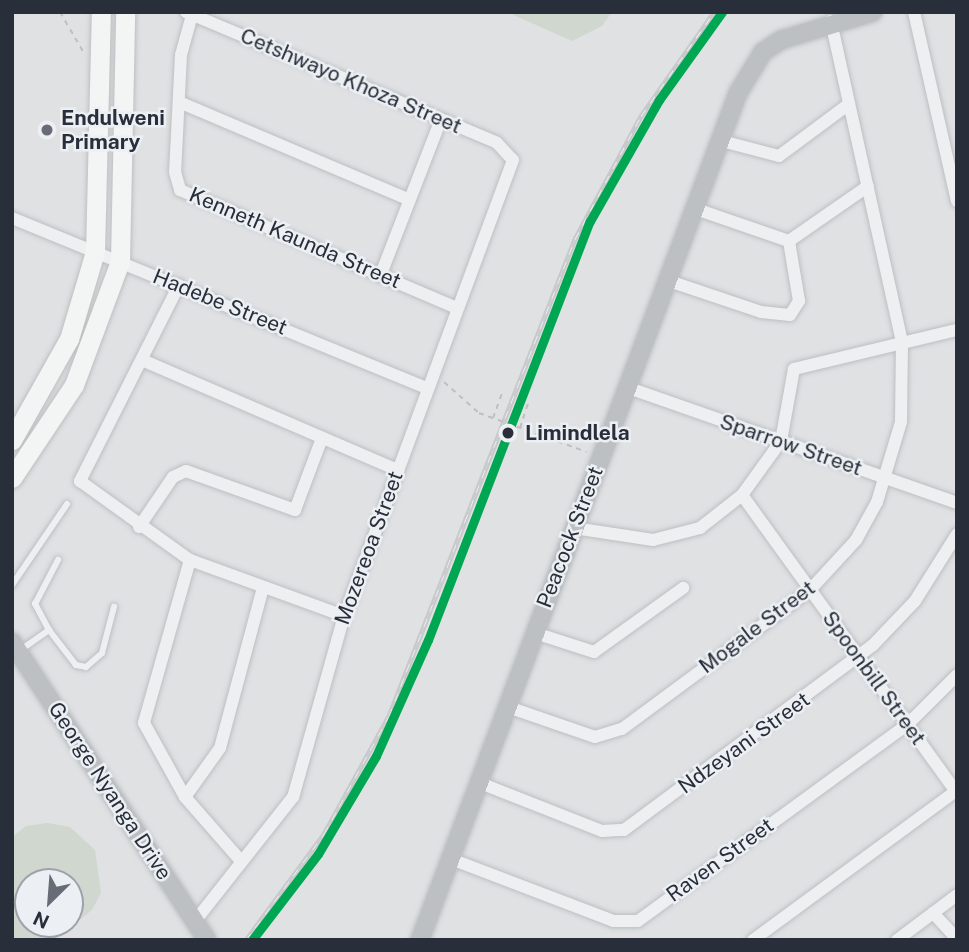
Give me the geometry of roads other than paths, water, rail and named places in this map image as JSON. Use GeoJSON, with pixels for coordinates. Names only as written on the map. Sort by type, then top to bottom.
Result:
{"type":"FeatureCollection","features":[{"type":"Feature","properties":{"kind":"main road"},"geometry":{"type":"LineString","coordinates":[[12,440],[69,339],[107,256],[102,12]]}},
{"type":"Feature","properties":{"kind":"main road"},"geometry":{"type":"LineString","coordinates":[[12,478],[74,385],[107,256],[125,12]]}},
{"type":"Feature","properties":{"kind":"street","name":"Peacock Street"},"geometry":{"type":"LineString","coordinates":[[422,939],[719,140],[763,52],[831,21],[873,12]]}},
{"type":"Feature","properties":{"kind":"street"},"geometry":{"type":"LineString","coordinates":[[914,12],[957,201]]}},
{"type":"Feature","properties":{"kind":"street","name":"Kenneth Kaunda Street"},"geometry":{"type":"LineString","coordinates":[[189,13],[182,48],[179,102],[180,190],[457,308]]}},
{"type":"Feature","properties":{"kind":"street","name":"Cetshwayo Khoza Street"},"geometry":{"type":"LineString","coordinates":[[189,13],[441,119],[512,156]]}},
{"type":"Feature","properties":{"kind":"street","name":"Mogale Street"},"geometry":{"type":"LineString","coordinates":[[508,707],[584,734],[610,735],[810,590],[856,540],[888,478],[904,401],[902,342],[831,21]]}},
{"type":"Feature","properties":{"kind":"street"},"geometry":{"type":"LineString","coordinates":[[179,102],[408,199]]}},
{"type":"Feature","properties":{"kind":"street"},"geometry":{"type":"LineString","coordinates":[[719,140],[779,156],[849,104]]}},
{"type":"Feature","properties":{"kind":"street"},"geometry":{"type":"LineString","coordinates":[[381,274],[441,119]]}},
{"type":"Feature","properties":{"kind":"street","name":"Mozereoa Street"},"geometry":{"type":"LineString","coordinates":[[195,921],[293,797],[344,616],[512,156]]}},
{"type":"Feature","properties":{"kind":"street"},"geometry":{"type":"LineString","coordinates":[[789,241],[868,186]]}},
{"type":"Feature","properties":{"kind":"street"},"geometry":{"type":"LineString","coordinates":[[693,208],[789,241]]}},
{"type":"Feature","properties":{"kind":"street","name":"Hadebe Street"},"geometry":{"type":"LineString","coordinates":[[13,220],[429,383]]}},
{"type":"Feature","properties":{"kind":"street"},"geometry":{"type":"LineString","coordinates":[[666,280],[775,316],[790,315],[799,301],[789,241]]}},
{"type":"Feature","properties":{"kind":"street"},"geometry":{"type":"LineString","coordinates":[[179,285],[80,476],[88,490],[190,560],[344,616]]}},
{"type":"Feature","properties":{"kind":"street"},"geometry":{"type":"LineString","coordinates":[[574,528],[627,539],[668,538],[711,522],[742,495],[781,441],[794,369],[957,330]]}},
{"type":"Feature","properties":{"kind":"street"},"geometry":{"type":"LineString","coordinates":[[142,360],[398,470]]}},
{"type":"Feature","properties":{"kind":"street","name":"Sparrow Street"},"geometry":{"type":"LineString","coordinates":[[626,387],[957,503]]}},
{"type":"Feature","properties":{"kind":"street"},"geometry":{"type":"LineString","coordinates":[[139,527],[173,477],[186,471],[295,510],[322,438]]}},
{"type":"Feature","properties":{"kind":"street","name":"Spoonbill Street"},"geometry":{"type":"LineString","coordinates":[[742,495],[956,791]]}},
{"type":"Feature","properties":{"kind":"street","name":"Ndzeyani Street"},"geometry":{"type":"LineString","coordinates":[[480,783],[618,833],[859,657],[915,601],[957,534]]}},
{"type":"Feature","properties":{"kind":"street"},"geometry":{"type":"LineString","coordinates":[[190,560],[144,723],[185,797],[242,862]]}},
{"type":"Feature","properties":{"kind":"street"},"geometry":{"type":"LineString","coordinates":[[185,797],[220,748],[263,588]]}},
{"type":"Feature","properties":{"kind":"street"},"geometry":{"type":"LineString","coordinates":[[535,633],[594,652],[684,588]]}},
{"type":"Feature","properties":{"kind":"street","name":"George Nyanga Drive"},"geometry":{"type":"LineString","coordinates":[[14,650],[207,940]]}},
{"type":"Feature","properties":{"kind":"street","name":"Raven Street"},"geometry":{"type":"LineString","coordinates":[[450,859],[630,923],[908,724],[957,675]]}},
{"type":"Feature","properties":{"kind":"street"},"geometry":{"type":"LineString","coordinates":[[752,940],[956,791]]}},
{"type":"Feature","properties":{"kind":"street"},"geometry":{"type":"LineString","coordinates":[[897,940],[957,895]]}},
{"type":"Feature","properties":{"kind":"street"},"geometry":{"type":"LineString","coordinates":[[933,914],[957,939]]}},
{"type":"Feature","properties":{"kind":"lane"},"geometry":{"type":"LineString","coordinates":[[12,450],[72,350],[107,256],[108,12]]}},
{"type":"Feature","properties":{"kind":"lane"},"geometry":{"type":"LineString","coordinates":[[12,466],[78,355],[107,256],[116,12]]}},
{"type":"Feature","properties":{"kind":"lane"},"geometry":{"type":"LineString","coordinates":[[12,585],[67,504]]}},
{"type":"Feature","properties":{"kind":"lane"},"geometry":{"type":"LineString","coordinates":[[58,560],[35,604],[49,630],[76,664],[86,667],[102,653],[114,607]]}},
{"type":"Feature","properties":{"kind":"lane"},"geometry":{"type":"LineString","coordinates":[[14,650],[49,630]]}},
{"type":"Feature","properties":{"kind":"railway"},"geometry":{"type":"LineString","coordinates":[[246,940],[324,834],[389,716],[575,239],[641,116],[714,12]]}},
{"type":"Feature","properties":{"kind":"place","name":"Endulweni Primary"},"geometry":{"type":"Point","coordinates":[47,130]}},
{"type":"Feature","properties":{"kind":"place","name":"Limindlela"},"geometry":{"type":"Point","coordinates":[508,433]}}]}
